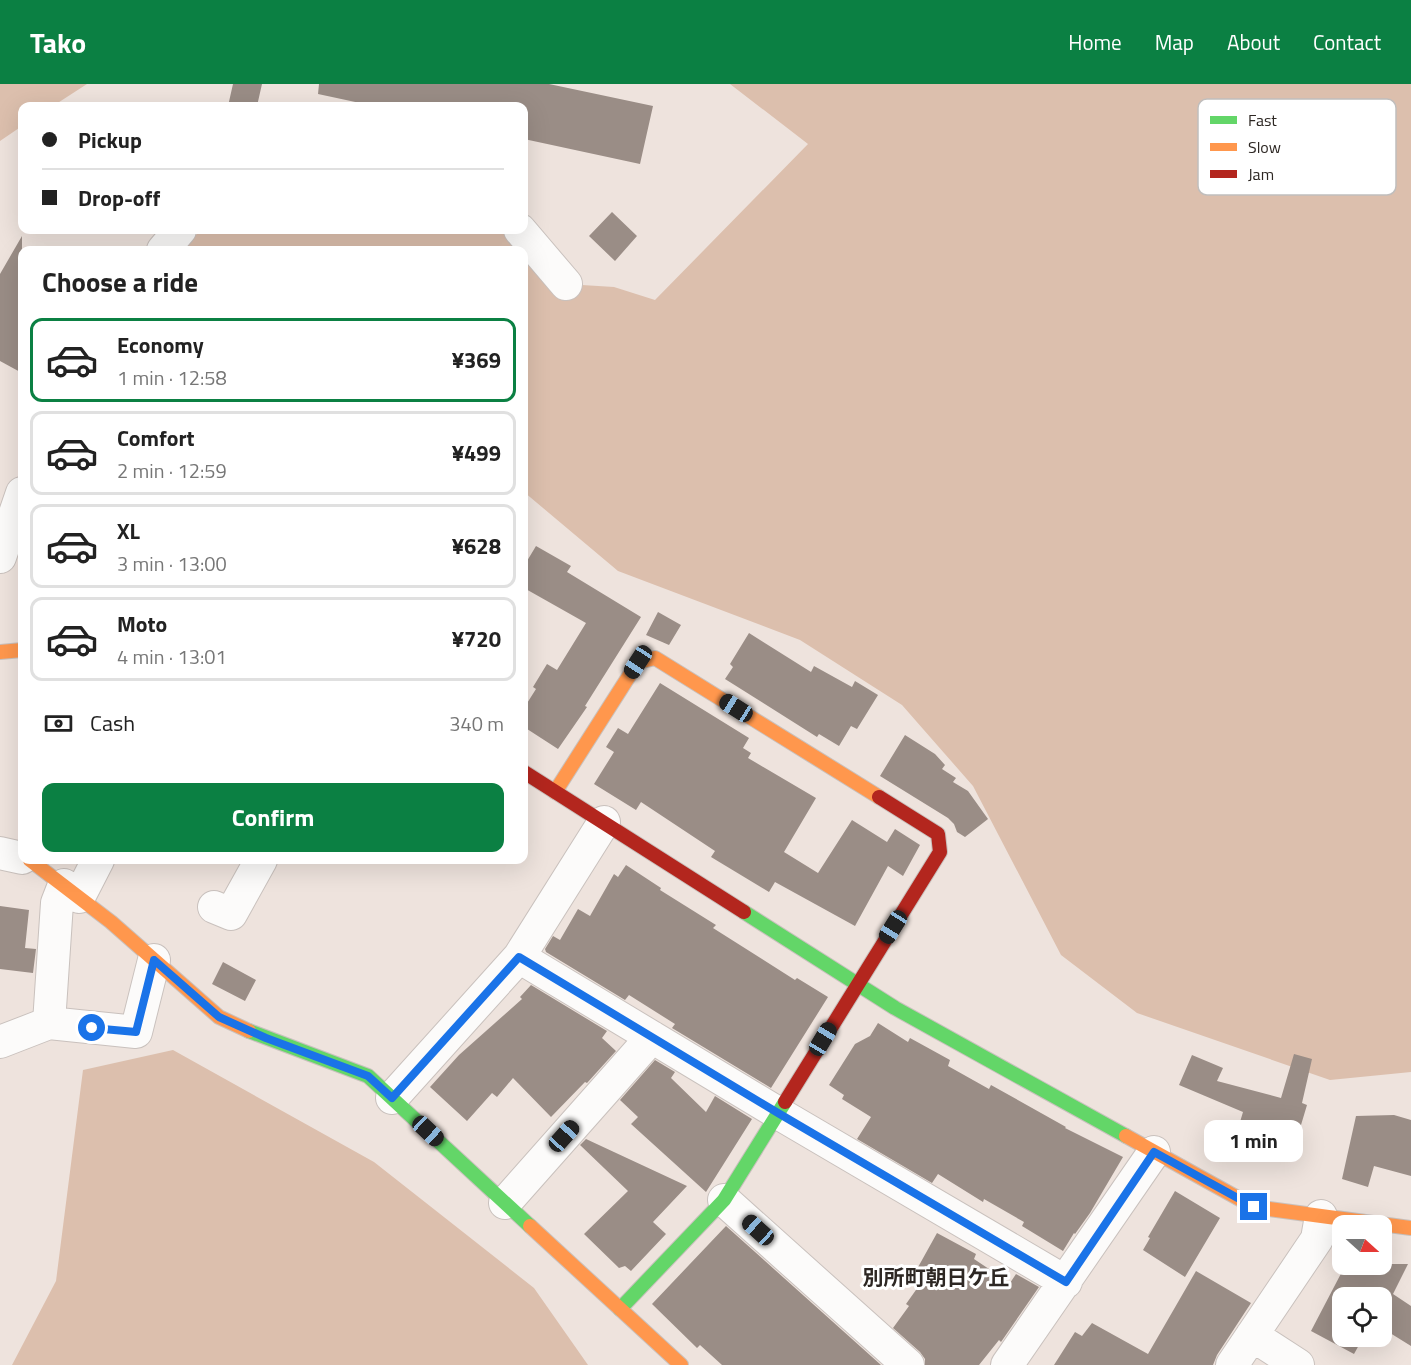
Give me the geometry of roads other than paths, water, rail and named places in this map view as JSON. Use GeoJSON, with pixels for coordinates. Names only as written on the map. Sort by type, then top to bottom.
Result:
{"type":"FeatureCollection","features":[{"type":"Feature","properties":{"kind":"street"},"geometry":{"type":"LineString","coordinates":[[167,246],[177,234]]}},
{"type":"Feature","properties":{"kind":"street"},"geometry":{"type":"LineString","coordinates":[[523,234],[566,284]]}},
{"type":"Feature","properties":{"kind":"street"},"geometry":{"type":"LineString","coordinates":[[0,557],[18,505]]}},
{"type":"Feature","properties":{"kind":"street"},"geometry":{"type":"LineString","coordinates":[[0,652],[18,650]]}},
{"type":"Feature","properties":{"kind":"street"},"geometry":{"type":"LineString","coordinates":[[555,792],[638,662],[655,658],[938,834],[940,852],[724,1200],[620,1309]]}},
{"type":"Feature","properties":{"kind":"street"},"geometry":{"type":"LineString","coordinates":[[528,775],[905,1013],[1254,1207],[1411,1228]]}},
{"type":"Feature","properties":{"kind":"street"},"geometry":{"type":"LineString","coordinates":[[392,1098],[519,957],[604,822]]}},
{"type":"Feature","properties":{"kind":"street"},"geometry":{"type":"LineString","coordinates":[[0,853],[18,857]]}},
{"type":"Feature","properties":{"kind":"street"},"geometry":{"type":"LineString","coordinates":[[36,864],[154,960],[219,1017],[266,1038],[368,1076],[681,1365]]}},
{"type":"Feature","properties":{"kind":"street"},"geometry":{"type":"LineString","coordinates":[[49,1023],[57,903],[95,864]]}},
{"type":"Feature","properties":{"kind":"street"},"geometry":{"type":"LineString","coordinates":[[214,907],[231,914],[259,864]]}},
{"type":"Feature","properties":{"kind":"street"},"geometry":{"type":"LineString","coordinates":[[519,957],[778,1113],[1066,1282]]}},
{"type":"Feature","properties":{"kind":"street"},"geometry":{"type":"LineString","coordinates":[[0,1042],[49,1023],[136,1032],[154,960]]}},
{"type":"Feature","properties":{"kind":"street"},"geometry":{"type":"LineString","coordinates":[[505,1203],[652,1037]]}},
{"type":"Feature","properties":{"kind":"street"},"geometry":{"type":"LineString","coordinates":[[1007,1365],[1154,1152]]}},
{"type":"Feature","properties":{"kind":"street"},"geometry":{"type":"LineString","coordinates":[[724,1200],[908,1365]]}},
{"type":"Feature","properties":{"kind":"street"},"geometry":{"type":"LineString","coordinates":[[1232,1365],[1317,1239],[1321,1216]]}},
{"type":"Feature","properties":{"kind":"street"},"geometry":{"type":"LineString","coordinates":[[1252,1335],[1299,1365]]}},
{"type":"Feature","properties":{"kind":"district","name":"別所町朝日ケ丘"},"geometry":{"type":"Point","coordinates":[936,1278]}}]}
